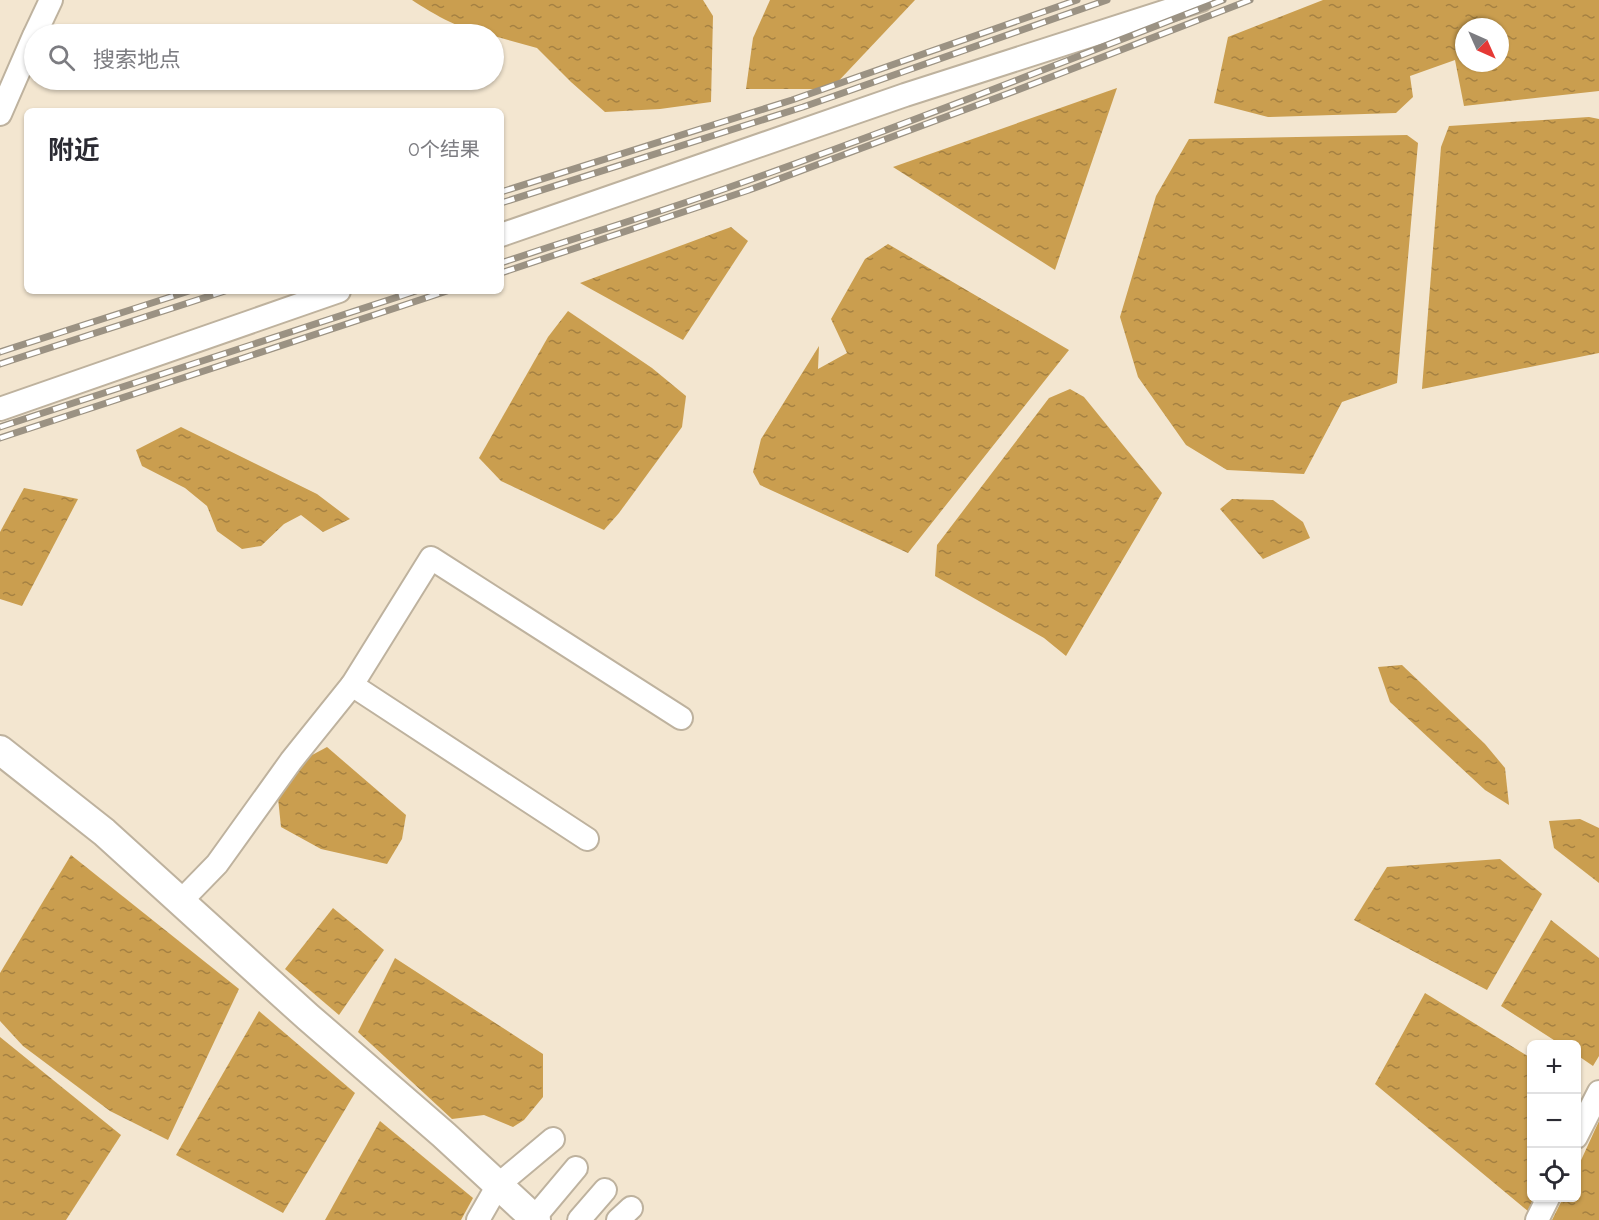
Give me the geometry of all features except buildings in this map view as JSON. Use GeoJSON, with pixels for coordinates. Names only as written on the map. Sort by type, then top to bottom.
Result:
{"type":"FeatureCollection","features":[{"type":"Feature","properties":{"kind":"main road"},"geometry":{"type":"LineString","coordinates":[[0,750],[104,832],[498,1185],[529,1217]]}},
{"type":"Feature","properties":{"kind":"street"},"geometry":{"type":"LineString","coordinates":[[40,24],[51,0]]}},
{"type":"Feature","properties":{"kind":"street"},"geometry":{"type":"LineString","coordinates":[[504,234],[905,95],[1201,0]]}},
{"type":"Feature","properties":{"kind":"street"},"geometry":{"type":"LineString","coordinates":[[0,114],[24,60]]}},
{"type":"Feature","properties":{"kind":"street"},"geometry":{"type":"LineString","coordinates":[[0,409],[330,294]]}},
{"type":"Feature","properties":{"kind":"street"},"geometry":{"type":"LineString","coordinates":[[181,901],[217,864],[291,761],[352,685],[431,558],[681,718]]}},
{"type":"Feature","properties":{"kind":"street"},"geometry":{"type":"LineString","coordinates":[[352,685],[587,839]]}},
{"type":"Feature","properties":{"kind":"street"},"geometry":{"type":"LineString","coordinates":[[1581,1127],[1599,1092]]}},
{"type":"Feature","properties":{"kind":"street"},"geometry":{"type":"LineString","coordinates":[[478,1220],[498,1185],[552,1139]]}},
{"type":"Feature","properties":{"kind":"street"},"geometry":{"type":"LineString","coordinates":[[529,1217],[576,1168]]}},
{"type":"Feature","properties":{"kind":"street"},"geometry":{"type":"LineString","coordinates":[[579,1220],[605,1190]]}},
{"type":"Feature","properties":{"kind":"street"},"geometry":{"type":"LineString","coordinates":[[1538,1220],[1546,1202]]}},
{"type":"Feature","properties":{"kind":"water"},"geometry":{"type":"Polygon","coordinates":[[[412,0],[703,0],[713,16],[711,102],[660,109],[605,112],[537,48],[504,39],[504,24],[455,24],[412,0]]]}},
{"type":"Feature","properties":{"kind":"water"},"geometry":{"type":"Polygon","coordinates":[[[770,0],[915,0],[831,89],[746,89],[753,38],[770,0]]]}},
{"type":"Feature","properties":{"kind":"water"},"geometry":{"type":"Polygon","coordinates":[[[1323,0],[1599,0],[1599,91],[1464,106],[1457,72],[1509,72],[1509,18],[1455,18],[1455,60],[1410,76],[1413,97],[1396,113],[1268,117],[1214,103],[1228,37],[1323,0]]]}},
{"type":"Feature","properties":{"kind":"water"},"geometry":{"type":"Polygon","coordinates":[[[1117,88],[1055,270],[893,167],[1117,88]]]}},
{"type":"Feature","properties":{"kind":"water"},"geometry":{"type":"Polygon","coordinates":[[[1589,117],[1599,119],[1599,353],[1422,389],[1441,147],[1449,126],[1589,117]]]}},
{"type":"Feature","properties":{"kind":"water"},"geometry":{"type":"Polygon","coordinates":[[[1407,135],[1418,143],[1397,383],[1342,402],[1304,474],[1227,470],[1186,445],[1138,377],[1120,317],[1156,196],[1189,139],[1407,135]]]}},
{"type":"Feature","properties":{"kind":"water"},"geometry":{"type":"Polygon","coordinates":[[[731,227],[748,241],[683,340],[580,283],[731,227]]]}},
{"type":"Feature","properties":{"kind":"water"},"geometry":{"type":"Polygon","coordinates":[[[888,244],[1069,350],[908,553],[760,485],[753,472],[761,439],[819,346],[818,369],[847,353],[831,319],[865,259],[888,244]]]}},
{"type":"Feature","properties":{"kind":"water"},"geometry":{"type":"Polygon","coordinates":[[[568,311],[652,368],[686,396],[682,427],[604,530],[501,481],[479,458],[548,337],[568,311]]]}},
{"type":"Feature","properties":{"kind":"water"},"geometry":{"type":"Polygon","coordinates":[[[1070,389],[1084,397],[1162,493],[1066,656],[1044,638],[935,576],[937,545],[1049,398],[1070,389]]]}},
{"type":"Feature","properties":{"kind":"water"},"geometry":{"type":"Polygon","coordinates":[[[181,427],[317,494],[350,519],[323,532],[301,515],[284,524],[261,546],[242,549],[217,531],[207,506],[185,488],[142,466],[136,450],[181,427]]]}},
{"type":"Feature","properties":{"kind":"water"},"geometry":{"type":"Polygon","coordinates":[[[24,488],[78,499],[22,606],[0,599],[0,532],[24,488]]]}},
{"type":"Feature","properties":{"kind":"water"},"geometry":{"type":"Polygon","coordinates":[[[1232,499],[1273,500],[1303,522],[1310,538],[1263,559],[1220,509],[1232,499]]]}},
{"type":"Feature","properties":{"kind":"water"},"geometry":{"type":"Polygon","coordinates":[[[1402,665],[1485,744],[1505,768],[1509,805],[1485,790],[1390,702],[1378,667],[1402,665]]]}},
{"type":"Feature","properties":{"kind":"water"},"geometry":{"type":"Polygon","coordinates":[[[327,747],[406,815],[402,839],[387,864],[321,849],[281,827],[278,798],[301,761],[327,747]]]}},
{"type":"Feature","properties":{"kind":"water"},"geometry":{"type":"Polygon","coordinates":[[[1580,819],[1599,828],[1599,883],[1554,848],[1549,821],[1580,819]]]}},
{"type":"Feature","properties":{"kind":"water"},"geometry":{"type":"Polygon","coordinates":[[[71,855],[239,989],[168,1140],[110,1111],[23,1046],[0,1021],[0,973],[71,855]]]}},
{"type":"Feature","properties":{"kind":"water"},"geometry":{"type":"Polygon","coordinates":[[[1500,859],[1542,894],[1487,990],[1354,920],[1387,867],[1500,859]]]}},
{"type":"Feature","properties":{"kind":"water"},"geometry":{"type":"Polygon","coordinates":[[[333,908],[384,950],[339,1015],[285,969],[333,908]]]}},
{"type":"Feature","properties":{"kind":"water"},"geometry":{"type":"Polygon","coordinates":[[[1551,920],[1599,958],[1599,1056],[1593,1066],[1581,1058],[1581,1040],[1554,1040],[1501,1006],[1551,920]]]}},
{"type":"Feature","properties":{"kind":"water"},"geometry":{"type":"Polygon","coordinates":[[[395,958],[543,1054],[543,1097],[524,1120],[513,1127],[484,1115],[452,1119],[358,1032],[395,958]]]}},
{"type":"Feature","properties":{"kind":"water"},"geometry":{"type":"Polygon","coordinates":[[[1425,993],[1527,1056],[1527,1202],[1533,1202],[1529,1212],[1375,1084],[1425,993]]]}},
{"type":"Feature","properties":{"kind":"water"},"geometry":{"type":"Polygon","coordinates":[[[259,1011],[355,1093],[283,1213],[176,1155],[259,1011]]]}},
{"type":"Feature","properties":{"kind":"water"},"geometry":{"type":"Polygon","coordinates":[[[0,1037],[121,1135],[66,1220],[0,1220],[0,1037]]]}},
{"type":"Feature","properties":{"kind":"water"},"geometry":{"type":"Polygon","coordinates":[[[380,1121],[473,1198],[461,1220],[325,1220],[380,1121]]]}},
{"type":"Feature","properties":{"kind":"water"},"geometry":{"type":"Polygon","coordinates":[[[1599,1121],[1599,1220],[1552,1220],[1561,1202],[1581,1202],[1581,1160],[1599,1121]]]}},
{"type":"Feature","properties":{"kind":"railway"},"geometry":{"type":"LineString","coordinates":[[504,191],[792,100],[1077,0]]}},
{"type":"Feature","properties":{"kind":"railway"},"geometry":{"type":"LineString","coordinates":[[504,202],[803,107],[1107,0]]}},
{"type":"Feature","properties":{"kind":"railway"},"geometry":{"type":"LineString","coordinates":[[504,262],[687,202],[822,154],[1223,0]]}},
{"type":"Feature","properties":{"kind":"railway"},"geometry":{"type":"LineString","coordinates":[[504,272],[749,190],[1250,0]]}},
{"type":"Feature","properties":{"kind":"railway"},"geometry":{"type":"LineString","coordinates":[[0,352],[180,294]]}},
{"type":"Feature","properties":{"kind":"railway"},"geometry":{"type":"LineString","coordinates":[[0,364],[216,294]]}},
{"type":"Feature","properties":{"kind":"railway"},"geometry":{"type":"LineString","coordinates":[[0,427],[407,294]]}},
{"type":"Feature","properties":{"kind":"railway"},"geometry":{"type":"LineString","coordinates":[[0,438],[438,294]]}}]}
